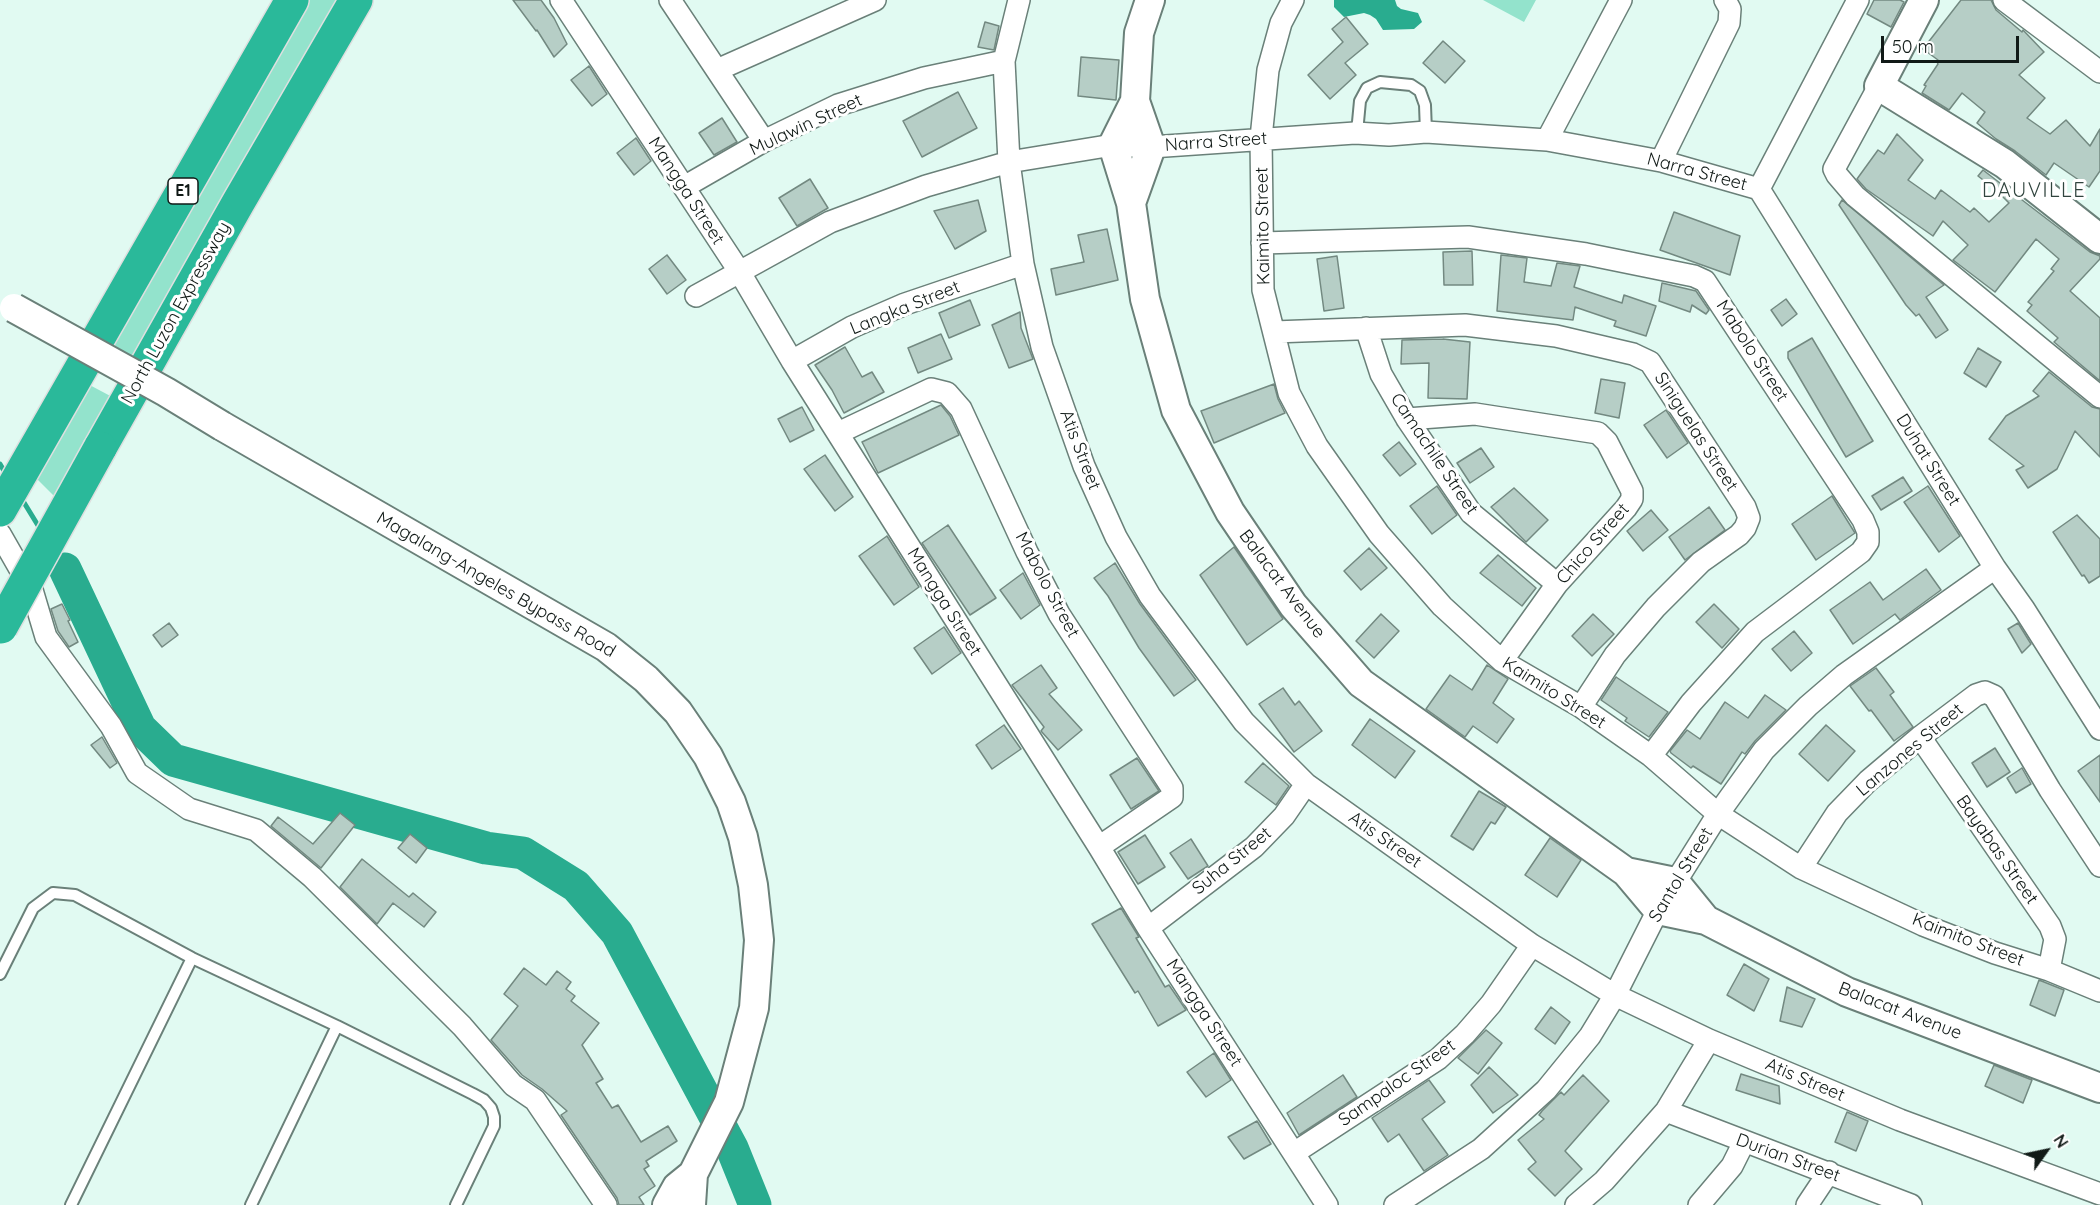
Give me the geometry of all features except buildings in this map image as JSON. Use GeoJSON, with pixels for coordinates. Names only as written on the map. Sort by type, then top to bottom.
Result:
{"type":"FeatureCollection","features":[{"type":"Feature","properties":{"kind":"highway","name":"E1"},"geometry":{"type":"LineString","coordinates":[[0,510],[292,0]]}},
{"type":"Feature","properties":{"kind":"highway","name":"North Luzon Expressway"},"geometry":{"type":"LineString","coordinates":[[0,627],[238,203],[356,0]]}},
{"type":"Feature","properties":{"kind":"street","name":"Mangga Street"},"geometry":{"type":"LineString","coordinates":[[561,0],[739,271],[792,361],[1148,927],[1327,1205]]}},
{"type":"Feature","properties":{"kind":"street"},"geometry":{"type":"LineString","coordinates":[[670,0],[764,141]]}},
{"type":"Feature","properties":{"kind":"street"},"geometry":{"type":"LineString","coordinates":[[717,70],[875,0]]}},
{"type":"Feature","properties":{"kind":"street","name":"Atis Street"},"geometry":{"type":"LineString","coordinates":[[1019,0],[1004,61],[1009,162],[1023,264],[1042,347],[1084,466],[1116,537],[1150,596],[1244,722],[1306,784],[1532,945],[1615,995],[1709,1040],[1900,1120],[2100,1194]]}},
{"type":"Feature","properties":{"kind":"street"},"geometry":{"type":"LineString","coordinates":[[1150,0],[1139,33],[1135,101],[1151,147]]}},
{"type":"Feature","properties":{"kind":"street","name":"Kaimito Street"},"geometry":{"type":"LineString","coordinates":[[1293,0],[1281,23],[1268,70],[1261,138],[1263,290],[1289,393],[1324,456],[1379,534],[1443,606],[1502,661],[1581,707],[1651,756],[1718,814],[1801,868],[1923,925],[1995,953],[2049,970],[2100,991]]}},
{"type":"Feature","properties":{"kind":"street"},"geometry":{"type":"LineString","coordinates":[[1546,140],[1621,0]]}},
{"type":"Feature","properties":{"kind":"street"},"geometry":{"type":"LineString","coordinates":[[1660,161],[1729,23],[1730,9],[1725,0]]}},
{"type":"Feature","properties":{"kind":"street"},"geometry":{"type":"LineString","coordinates":[[1760,189],[1858,0]]}},
{"type":"Feature","properties":{"kind":"street"},"geometry":{"type":"LineString","coordinates":[[1924,0],[1834,169],[1855,196],[2100,397]]}},
{"type":"Feature","properties":{"kind":"street"},"geometry":{"type":"LineString","coordinates":[[2004,0],[2100,72]]}},
{"type":"Feature","properties":{"kind":"street","name":"Mulawin Street"},"geometry":{"type":"LineString","coordinates":[[684,187],[764,141],[838,105],[924,78],[1004,61]]}},
{"type":"Feature","properties":{"kind":"street"},"geometry":{"type":"LineString","coordinates":[[1879,86],[2005,164],[2100,239]]}},
{"type":"Feature","properties":{"kind":"street"},"geometry":{"type":"LineString","coordinates":[[1113,145],[1135,101]]}},
{"type":"Feature","properties":{"kind":"street","name":"Narra Street"},"geometry":{"type":"LineString","coordinates":[[696,296],[830,222],[926,186],[1009,162],[1113,145],[1151,147],[1261,138],[1426,132],[1546,140],[1660,161],[1760,189]]}},
{"type":"Feature","properties":{"kind":"street","name":"Balacat Avenue"},"geometry":{"type":"LineString","coordinates":[[1113,145],[1131,203],[1145,299],[1176,410],[1230,512],[1293,605],[1360,683],[1626,872],[1658,910],[1706,920],[1847,992],[2100,1088]]}},
{"type":"Feature","properties":{"kind":"street","name":"Balacat Avenue"},"geometry":{"type":"LineString","coordinates":[[1131,203],[1151,147]]}},
{"type":"Feature","properties":{"kind":"street","name":"Duhat Street"},"geometry":{"type":"LineString","coordinates":[[1760,189],[1995,568],[2024,609],[2100,729]]}},
{"type":"Feature","properties":{"kind":"street","name":"Mabolo Street"},"geometry":{"type":"LineString","coordinates":[[1262,243],[1468,237],[1586,254],[1694,276],[1705,281],[1863,520],[1868,532],[1868,542],[1860,552],[1755,632],[1691,703],[1651,756]]}},
{"type":"Feature","properties":{"kind":"street","name":"Langka Street"},"geometry":{"type":"LineString","coordinates":[[792,361],[852,327],[905,304],[1023,264]]}},
{"type":"Feature","properties":{"kind":"street","name":"Magalang-Angeles Bypass Road"},"geometry":{"type":"LineString","coordinates":[[7,304],[156,386],[606,647],[646,679],[678,712],[708,756],[731,802],[743,837],[753,885],[759,940],[754,1008],[729,1102],[696,1168],[677,1187],[667,1205]]}},
{"type":"Feature","properties":{"kind":"street","name":"Siniguelas Street"},"geometry":{"type":"LineString","coordinates":[[1274,332],[1465,325],[1556,336],[1633,354],[1650,362],[1745,507],[1749,518],[1739,535],[1701,562],[1656,607],[1615,656],[1581,707]]}},
{"type":"Feature","properties":{"kind":"street","name":"Camachile Street"},"geometry":{"type":"LineString","coordinates":[[1366,328],[1381,374],[1407,419],[1471,513],[1557,584]]}},
{"type":"Feature","properties":{"kind":"street","name":"Mabolo Street"},"geometry":{"type":"LineString","coordinates":[[838,433],[931,389],[947,393],[961,409],[1027,552],[1059,614],[1172,788],[1172,797],[1099,847]]}},
{"type":"Feature","properties":{"kind":"street","name":"Chico Street"},"geometry":{"type":"LineString","coordinates":[[1407,419],[1475,414],[1598,433],[1607,442],[1632,491],[1632,499],[1557,584],[1502,661]]}},
{"type":"Feature","properties":{"kind":"street"},"geometry":{"type":"LineString","coordinates":[[0,534],[32,590],[46,637],[111,726],[137,773],[189,809],[256,830],[312,877],[462,1026],[513,1085],[535,1100],[606,1205]]}},
{"type":"Feature","properties":{"kind":"street","name":"Santol Street"},"geometry":{"type":"LineString","coordinates":[[1395,1205],[1481,1149],[1546,1090],[1590,1036],[1615,995],[1658,910],[1675,882],[1718,814],[1764,750],[1808,706],[1845,675],[1995,568]]}},
{"type":"Feature","properties":{"kind":"street","name":"Lanzones Street"},"geometry":{"type":"LineString","coordinates":[[1801,868],[1838,813],[1868,781],[1920,736],[1976,695],[1985,692],[1994,696],[2050,790],[2100,866]]}},
{"type":"Feature","properties":{"kind":"street","name":"Bayabas Street"},"geometry":{"type":"LineString","coordinates":[[1920,736],[2050,926],[2055,939],[2049,970]]}},
{"type":"Feature","properties":{"kind":"street","name":"Suha Street"},"geometry":{"type":"LineString","coordinates":[[1148,927],[1254,847],[1284,816],[1306,784]]}},
{"type":"Feature","properties":{"kind":"street","name":"Balacat Avenue"},"geometry":{"type":"LineString","coordinates":[[1626,872],[1675,882],[1706,920]]}},
{"type":"Feature","properties":{"kind":"street","name":"Sampaloc Street"},"geometry":{"type":"LineString","coordinates":[[1294,1153],[1438,1059],[1465,1034],[1491,1004],[1532,945]]}},
{"type":"Feature","properties":{"kind":"street"},"geometry":{"type":"LineString","coordinates":[[1576,1205],[1604,1181],[1666,1111],[1709,1040]]}},
{"type":"Feature","properties":{"kind":"street","name":"Durian Street"},"geometry":{"type":"LineString","coordinates":[[1666,1111],[1829,1172],[1903,1204]]}},
{"type":"Feature","properties":{"kind":"street"},"geometry":{"type":"LineString","coordinates":[[1699,1205],[1732,1166],[1744,1142]]}},
{"type":"Feature","properties":{"kind":"street","name":"Magalang-Angeles Bypass Road"},"geometry":{"type":"LineString","coordinates":[[691,1205],[696,1168]]}},
{"type":"Feature","properties":{"kind":"street"},"geometry":{"type":"LineString","coordinates":[[1807,1205],[1829,1172]]}},
{"type":"Feature","properties":{"kind":"lane"},"geometry":{"type":"LineString","coordinates":[[1355,133],[1360,101],[1367,88],[1380,82],[1411,86],[1420,91],[1425,105],[1426,132]]}},
{"type":"Feature","properties":{"kind":"lane"},"geometry":{"type":"LineString","coordinates":[[0,974],[33,908],[53,893],[75,895],[192,958],[337,1026],[479,1097],[492,1108],[494,1126],[456,1205]]}},
{"type":"Feature","properties":{"kind":"lane"},"geometry":{"type":"LineString","coordinates":[[71,1205],[192,958]]}},
{"type":"Feature","properties":{"kind":"lane"},"geometry":{"type":"LineString","coordinates":[[251,1205],[337,1026]]}},
{"type":"Feature","properties":{"kind":"shaded area"},"geometry":{"type":"Polygon","coordinates":[[[303,0],[342,0],[131,375],[98,358],[303,0]]]}},
{"type":"Feature","properties":{"kind":"shaded area"},"geometry":{"type":"Polygon","coordinates":[[[1334,0],[1395,0],[1401,9],[1418,13],[1422,22],[1414,29],[1383,30],[1376,19],[1364,13],[1344,17],[1334,7],[1334,0]]]}},
{"type":"Feature","properties":{"kind":"shaded area"},"geometry":{"type":"Polygon","coordinates":[[[1483,0],[1536,0],[1524,22],[1483,0]]]}},
{"type":"Feature","properties":{"kind":"shaded area"},"geometry":{"type":"Polygon","coordinates":[[[84,382],[116,399],[58,500],[34,476],[84,382]]]}},
{"type":"Feature","properties":{"kind":"waterway"},"geometry":{"type":"LineString","coordinates":[[0,464],[7,476]]}},
{"type":"Feature","properties":{"kind":"waterway"},"geometry":{"type":"LineString","coordinates":[[20,496],[42,532]]}},
{"type":"Feature","properties":{"kind":"waterway"},"geometry":{"type":"LineString","coordinates":[[55,553],[65,569]]}},
{"type":"Feature","properties":{"kind":"waterway"},"geometry":{"type":"LineString","coordinates":[[65,569],[140,728],[173,760],[486,848],[523,853],[576,886],[617,933],[732,1148],[755,1205]]}},
{"type":"Feature","properties":{"kind":"district","name":"DAUVILLE"},"geometry":{"type":"Point","coordinates":[2034,191]}}]}
